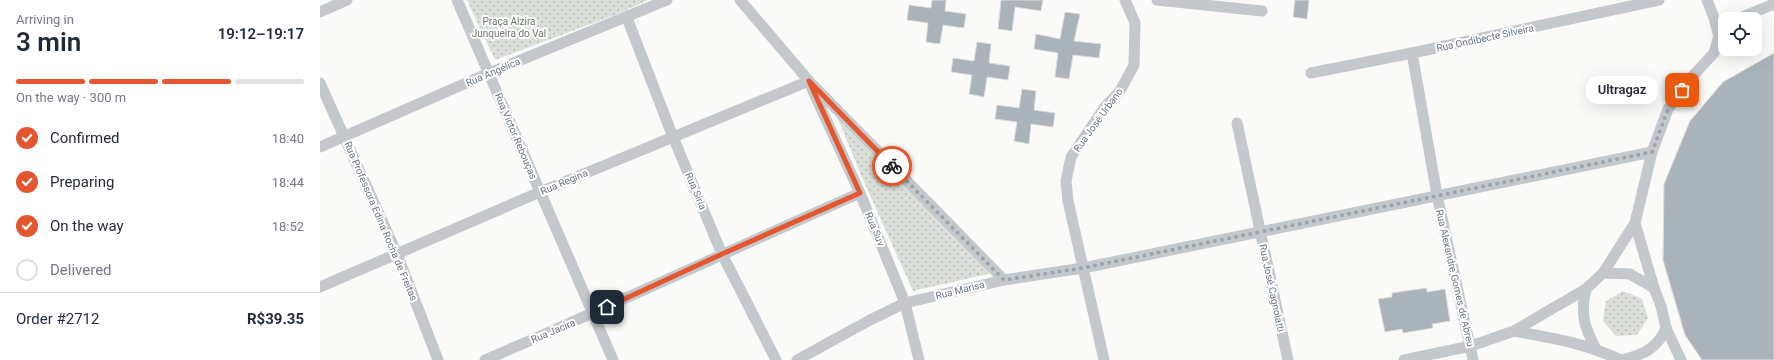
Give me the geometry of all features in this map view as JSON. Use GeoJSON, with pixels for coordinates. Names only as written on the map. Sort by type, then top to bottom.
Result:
{"type":"FeatureCollection","features":[{"type":"Feature","properties":{"kind":"street"},"geometry":{"type":"LineString","coordinates":[[320,12],[347,0]]}},
{"type":"Feature","properties":{"kind":"street","name":"Rua Victor Rebouças"},"geometry":{"type":"LineString","coordinates":[[457,0],[613,360]]}},
{"type":"Feature","properties":{"kind":"street","name":"Rua Angélica"},"geometry":{"type":"LineString","coordinates":[[320,147],[489,73],[667,0]]}},
{"type":"Feature","properties":{"kind":"street"},"geometry":{"type":"LineString","coordinates":[[740,0],[809,81],[1004,280]]}},
{"type":"Feature","properties":{"kind":"street","name":"Rua José Urbano"},"geometry":{"type":"LineString","coordinates":[[1104,360],[1068,201],[1066,181],[1071,157],[1105,108],[1120,91],[1134,65],[1135,23],[1125,0]]}},
{"type":"Feature","properties":{"kind":"street"},"geometry":{"type":"LineString","coordinates":[[1157,0],[1262,11]]}},
{"type":"Feature","properties":{"kind":"street","name":"Rua Ondibecte Silveira"},"geometry":{"type":"LineString","coordinates":[[1311,73],[1412,54],[1659,0]]}},
{"type":"Feature","properties":{"kind":"street"},"geometry":{"type":"LineString","coordinates":[[1706,0],[1718,26]]}},
{"type":"Feature","properties":{"kind":"street"},"geometry":{"type":"LineString","coordinates":[[1754,12],[1774,4]]}},
{"type":"Feature","properties":{"kind":"street","name":"Rua Síria"},"geometry":{"type":"LineString","coordinates":[[626,18],[673,137],[722,254],[776,360]]}},
{"type":"Feature","properties":{"kind":"street"},"geometry":{"type":"LineString","coordinates":[[1404,360],[1471,346],[1514,331],[1586,288],[1603,273],[1635,223],[1652,152],[1668,109],[1689,80],[1714,52],[1718,42]]}},
{"type":"Feature","properties":{"kind":"street","name":"Rua Alexandre Gomes de Abreu"},"geometry":{"type":"LineString","coordinates":[[1412,54],[1437,195],[1474,360]]}},
{"type":"Feature","properties":{"kind":"street","name":"Rua Regina"},"geometry":{"type":"LineString","coordinates":[[320,287],[540,192],[809,81]]}},
{"type":"Feature","properties":{"kind":"street","name":"Rua Suv"},"geometry":{"type":"LineString","coordinates":[[809,81],[860,193],[905,304],[919,360]]}},
{"type":"Feature","properties":{"kind":"street","name":"Rua Professora Edina Rocha de Freitas"},"geometry":{"type":"LineString","coordinates":[[320,83],[397,254],[438,360]]}},
{"type":"Feature","properties":{"kind":"street","name":"Rua José Cagnolatti"},"geometry":{"type":"LineString","coordinates":[[1237,123],[1288,360]]}},
{"type":"Feature","properties":{"kind":"street","name":"Rua Marisa"},"geometry":{"type":"LineString","coordinates":[[797,360],[870,320],[905,304],[1004,280],[1083,268],[1652,152]]}},
{"type":"Feature","properties":{"kind":"street","name":"Rua Jacira"},"geometry":{"type":"LineString","coordinates":[[485,360],[593,314],[722,254],[860,193]]}},
{"type":"Feature","properties":{"kind":"street"},"geometry":{"type":"LineString","coordinates":[[1635,223],[1654,288],[1661,306],[1666,328],[1681,360]]}},
{"type":"Feature","properties":{"kind":"street"},"geometry":{"type":"LineString","coordinates":[[1603,273],[1630,274],[1654,288]]}},
{"type":"Feature","properties":{"kind":"street"},"geometry":{"type":"LineString","coordinates":[[1586,288],[1582,305],[1584,320],[1588,335],[1596,349]]}},
{"type":"Feature","properties":{"kind":"street"},"geometry":{"type":"LineString","coordinates":[[1514,331],[1562,339],[1596,349],[1622,360],[1639,356],[1654,346],[1662,338],[1666,328]]}},
{"type":"Feature","properties":{"kind":"green space","name":"Praça Alzira Junqueira do Val"},"geometry":{"type":"Polygon","coordinates":[[[467,0],[648,0],[620,13],[495,60],[467,0]]]}},
{"type":"Feature","properties":{"kind":"green space"},"geometry":{"type":"Polygon","coordinates":[[[835,112],[992,273],[913,291],[865,184],[835,112]]]}},
{"type":"Feature","properties":{"kind":"green space"},"geometry":{"type":"Polygon","coordinates":[[[1623,291],[1642,299],[1648,318],[1637,335],[1616,336],[1603,321],[1606,301],[1623,291]]]}},
{"type":"Feature","properties":{"kind":"building"},"geometry":{"type":"Polygon","coordinates":[[[932,0],[946,0],[945,11],[966,14],[964,28],[943,25],[940,44],[926,42],[928,23],[907,20],[909,5],[931,8],[932,0]]]}},
{"type":"Feature","properties":{"kind":"building"},"geometry":{"type":"Polygon","coordinates":[[[1001,0],[1043,0],[1041,11],[1015,7],[1012,31],[998,29],[1001,0]]]}},
{"type":"Feature","properties":{"kind":"building"},"geometry":{"type":"Polygon","coordinates":[[[1295,0],[1309,0],[1307,19],[1293,17],[1295,0]]]}},
{"type":"Feature","properties":{"kind":"building"},"geometry":{"type":"Polygon","coordinates":[[[1065,12],[1080,14],[1074,41],[1101,44],[1099,58],[1073,55],[1069,79],[1055,77],[1058,53],[1034,49],[1036,34],[1060,39],[1065,12]]]}},
{"type":"Feature","properties":{"kind":"building"},"geometry":{"type":"Polygon","coordinates":[[[977,42],[991,44],[989,63],[1010,66],[1008,80],[987,77],[984,97],[969,94],[972,75],[951,72],[953,58],[974,61],[977,42]]]}},
{"type":"Feature","properties":{"kind":"building"},"geometry":{"type":"Polygon","coordinates":[[[1774,53],[1774,360],[1702,360],[1685,335],[1663,260],[1664,184],[1690,121],[1723,82],[1774,53]]]}},
{"type":"Feature","properties":{"kind":"building"},"geometry":{"type":"Polygon","coordinates":[[[1022,89],[1036,91],[1034,110],[1055,113],[1053,127],[1031,124],[1029,144],[1014,141],[1017,122],[995,119],[997,105],[1019,108],[1022,89]]]}},
{"type":"Feature","properties":{"kind":"building"},"geometry":{"type":"Polygon","coordinates":[[[1426,288],[1427,292],[1445,289],[1450,321],[1432,324],[1433,328],[1403,333],[1402,329],[1385,332],[1378,299],[1392,297],[1392,293],[1426,288]]]}},
{"type":"Feature","properties":{"kind":"way so far"},"geometry":{"type":"LineString","coordinates":[[892,166],[1004,280],[1083,268],[1652,152],[1668,109],[1682,90]]}},
{"type":"Feature","properties":{"kind":"place","name":"Ultragaz"},"geometry":{"type":"Point","coordinates":[1682,90]}},
{"type":"Feature","properties":{"kind":"route"},"geometry":{"type":"LineString","coordinates":[[607,307],[860,193],[809,81],[892,166]]}}]}
